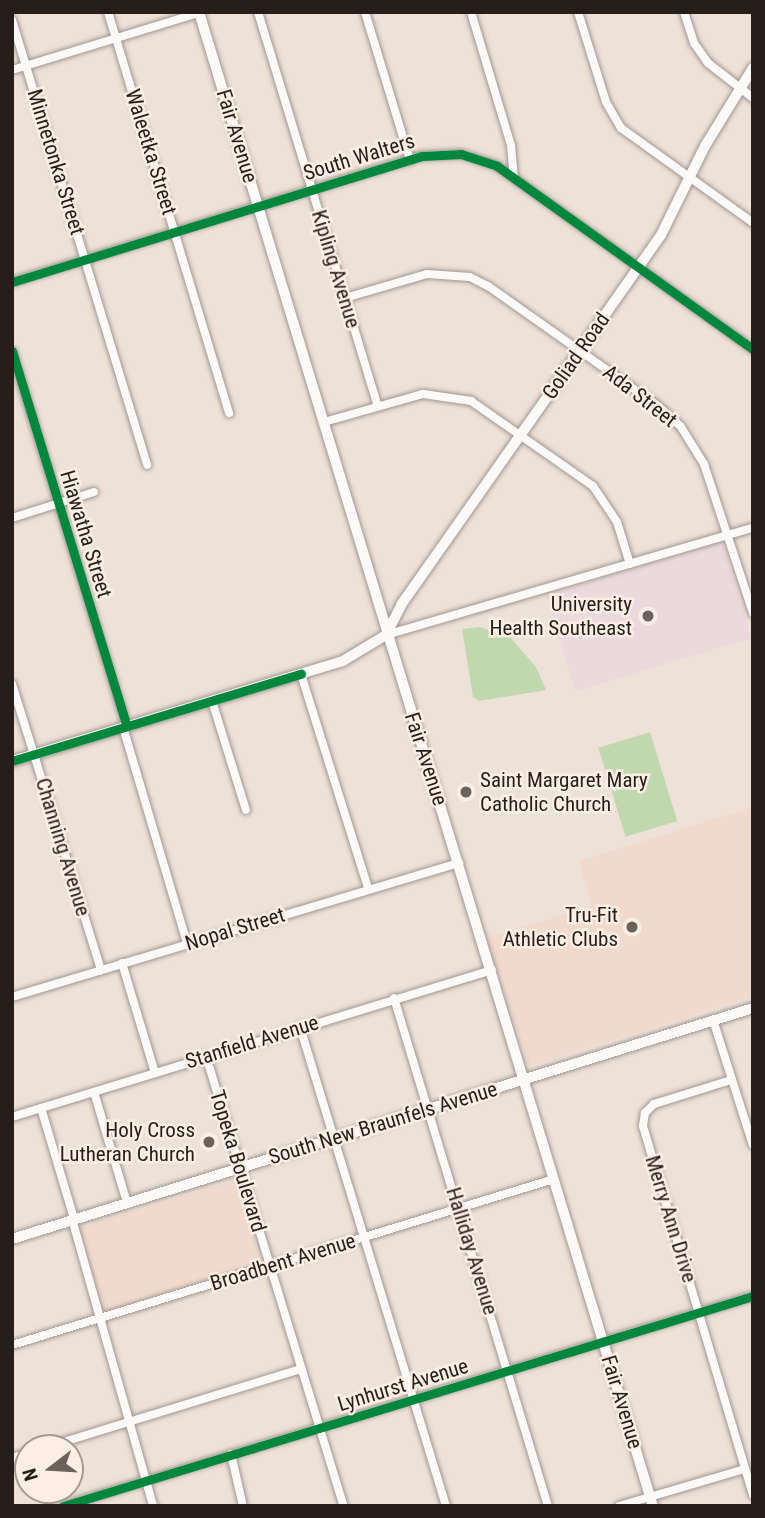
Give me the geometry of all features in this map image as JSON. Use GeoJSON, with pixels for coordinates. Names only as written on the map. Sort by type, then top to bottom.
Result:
{"type":"FeatureCollection","features":[{"type":"Feature","properties":{"kind":"main road","name":"Fair Avenue"},"geometry":{"type":"LineString","coordinates":[[199,13],[386,635],[492,970],[652,1501]]}},
{"type":"Feature","properties":{"kind":"main road","name":"Goliad Road"},"geometry":{"type":"LineString","coordinates":[[386,635],[401,606],[669,222],[690,178],[753,68]]}},
{"type":"Feature","properties":{"kind":"main road"},"geometry":{"type":"LineString","coordinates":[[12,761],[357,656],[386,635]]}},
{"type":"Feature","properties":{"kind":"main road","name":"South New Braunfels Avenue"},"geometry":{"type":"LineString","coordinates":[[12,1238],[753,1008]]}},
{"type":"Feature","properties":{"kind":"street","name":"Waleetka Street"},"geometry":{"type":"LineString","coordinates":[[108,12],[229,413]]}},
{"type":"Feature","properties":{"kind":"street","name":"Kipling Avenue"},"geometry":{"type":"LineString","coordinates":[[258,12],[378,406]]}},
{"type":"Feature","properties":{"kind":"street"},"geometry":{"type":"LineString","coordinates":[[365,12],[410,160]]}},
{"type":"Feature","properties":{"kind":"street"},"geometry":{"type":"LineString","coordinates":[[471,12],[511,145],[514,177]]}},
{"type":"Feature","properties":{"kind":"street"},"geometry":{"type":"LineString","coordinates":[[578,12],[612,115],[627,133],[753,223]]}},
{"type":"Feature","properties":{"kind":"street"},"geometry":{"type":"LineString","coordinates":[[684,12],[701,55],[753,98]]}},
{"type":"Feature","properties":{"kind":"street"},"geometry":{"type":"LineString","coordinates":[[12,70],[199,13]]}},
{"type":"Feature","properties":{"kind":"street","name":"Minnetonka Street"},"geometry":{"type":"LineString","coordinates":[[12,20],[147,465]]}},
{"type":"Feature","properties":{"kind":"street","name":"South Walters"},"geometry":{"type":"LineString","coordinates":[[12,282],[410,160],[461,154],[489,161],[514,177],[753,349]]}},
{"type":"Feature","properties":{"kind":"street","name":"Ada Street"},"geometry":{"type":"LineString","coordinates":[[345,298],[427,274],[461,275],[488,286],[580,350],[681,428],[704,464],[753,613]]}},
{"type":"Feature","properties":{"kind":"street","name":"Hiawatha Street"},"geometry":{"type":"LineString","coordinates":[[12,351],[187,943]]}},
{"type":"Feature","properties":{"kind":"street"},"geometry":{"type":"LineString","coordinates":[[324,422],[423,394],[452,395],[479,405],[599,493],[617,522],[630,564]]}},
{"type":"Feature","properties":{"kind":"street"},"geometry":{"type":"LineString","coordinates":[[12,518],[94,492]]}},
{"type":"Feature","properties":{"kind":"street"},"geometry":{"type":"LineString","coordinates":[[386,635],[753,528]]}},
{"type":"Feature","properties":{"kind":"street"},"geometry":{"type":"LineString","coordinates":[[301,674],[368,888]]}},
{"type":"Feature","properties":{"kind":"street","name":"Channing Avenue"},"geometry":{"type":"LineString","coordinates":[[12,684],[101,970]]}},
{"type":"Feature","properties":{"kind":"street"},"geometry":{"type":"LineString","coordinates":[[212,701],[246,810]]}},
{"type":"Feature","properties":{"kind":"street","name":"Nopal Street"},"geometry":{"type":"LineString","coordinates":[[12,997],[368,888],[459,863]]}},
{"type":"Feature","properties":{"kind":"street"},"geometry":{"type":"LineString","coordinates":[[122,963],[155,1073]]}},
{"type":"Feature","properties":{"kind":"street","name":"Stanfield Avenue"},"geometry":{"type":"LineString","coordinates":[[12,1117],[492,970]]}},
{"type":"Feature","properties":{"kind":"street","name":"Halliday Avenue"},"geometry":{"type":"LineString","coordinates":[[394,998],[548,1506]]}},
{"type":"Feature","properties":{"kind":"street"},"geometry":{"type":"LineString","coordinates":[[713,1020],[753,1145]]}},
{"type":"Feature","properties":{"kind":"street"},"geometry":{"type":"LineString","coordinates":[[300,1027],[446,1506]]}},
{"type":"Feature","properties":{"kind":"street","name":"Topeka Boulevard"},"geometry":{"type":"LineString","coordinates":[[206,1056],[344,1506]]}},
{"type":"Feature","properties":{"kind":"street","name":"Merry Ann Drive"},"geometry":{"type":"LineString","coordinates":[[731,1080],[654,1104],[643,1119],[753,1495]]}},
{"type":"Feature","properties":{"kind":"street"},"geometry":{"type":"LineString","coordinates":[[94,1091],[127,1203]]}},
{"type":"Feature","properties":{"kind":"street"},"geometry":{"type":"LineString","coordinates":[[41,1108],[148,1480],[153,1506]]}},
{"type":"Feature","properties":{"kind":"street","name":"Broadbent Avenue"},"geometry":{"type":"LineString","coordinates":[[12,1345],[554,1179]]}},
{"type":"Feature","properties":{"kind":"street","name":"Lynhurst Avenue"},"geometry":{"type":"LineString","coordinates":[[63,1506],[753,1296]]}},
{"type":"Feature","properties":{"kind":"street"},"geometry":{"type":"LineString","coordinates":[[84,1436],[300,1369]]}},
{"type":"Feature","properties":{"kind":"street"},"geometry":{"type":"LineString","coordinates":[[231,1454],[243,1506]]}},
{"type":"Feature","properties":{"kind":"street"},"geometry":{"type":"LineString","coordinates":[[619,1506],[652,1501],[745,1469]]}},
{"type":"Feature","properties":{"kind":"shaded area","name":"University Health Southeast"},"geometry":{"type":"Polygon","coordinates":[[[722,542],[751,638],[575,691],[546,596],[722,542]]]}},
{"type":"Feature","properties":{"kind":"shaded area"},"geometry":{"type":"Polygon","coordinates":[[[753,807],[753,996],[529,1066],[487,938],[592,906],[579,861],[753,807]]]}},
{"type":"Feature","properties":{"kind":"shaded area"},"geometry":{"type":"Polygon","coordinates":[[[236,1180],[261,1263],[104,1311],[78,1228],[236,1180]]]}},
{"type":"Feature","properties":{"kind":"green space"},"geometry":{"type":"Polygon","coordinates":[[[480,627],[510,637],[536,667],[546,690],[479,701],[473,697],[462,629],[480,627]]]}},
{"type":"Feature","properties":{"kind":"green space"},"geometry":{"type":"Polygon","coordinates":[[[650,732],[677,821],[626,837],[598,748],[650,732]]]}},
{"type":"Feature","properties":{"kind":"cycle path"},"geometry":{"type":"LineString","coordinates":[[12,282],[422,156],[461,154],[497,166],[753,349]]}},
{"type":"Feature","properties":{"kind":"cycle path"},"geometry":{"type":"LineString","coordinates":[[12,351],[127,726]]}},
{"type":"Feature","properties":{"kind":"cycle path"},"geometry":{"type":"LineString","coordinates":[[12,761],[301,674]]}},
{"type":"Feature","properties":{"kind":"cycle path"},"geometry":{"type":"LineString","coordinates":[[63,1506],[753,1296]]}},
{"type":"Feature","properties":{"kind":"place","name":"University Health Southeast"},"geometry":{"type":"Point","coordinates":[648,616]}},
{"type":"Feature","properties":{"kind":"place","name":"Saint Margaret Mary Catholic Church"},"geometry":{"type":"Point","coordinates":[466,792]}},
{"type":"Feature","properties":{"kind":"place","name":"Tru-Fit Athletic Clubs"},"geometry":{"type":"Point","coordinates":[632,927]}},
{"type":"Feature","properties":{"kind":"place","name":"Holy Cross Lutheran Church"},"geometry":{"type":"Point","coordinates":[209,1142]}}]}
